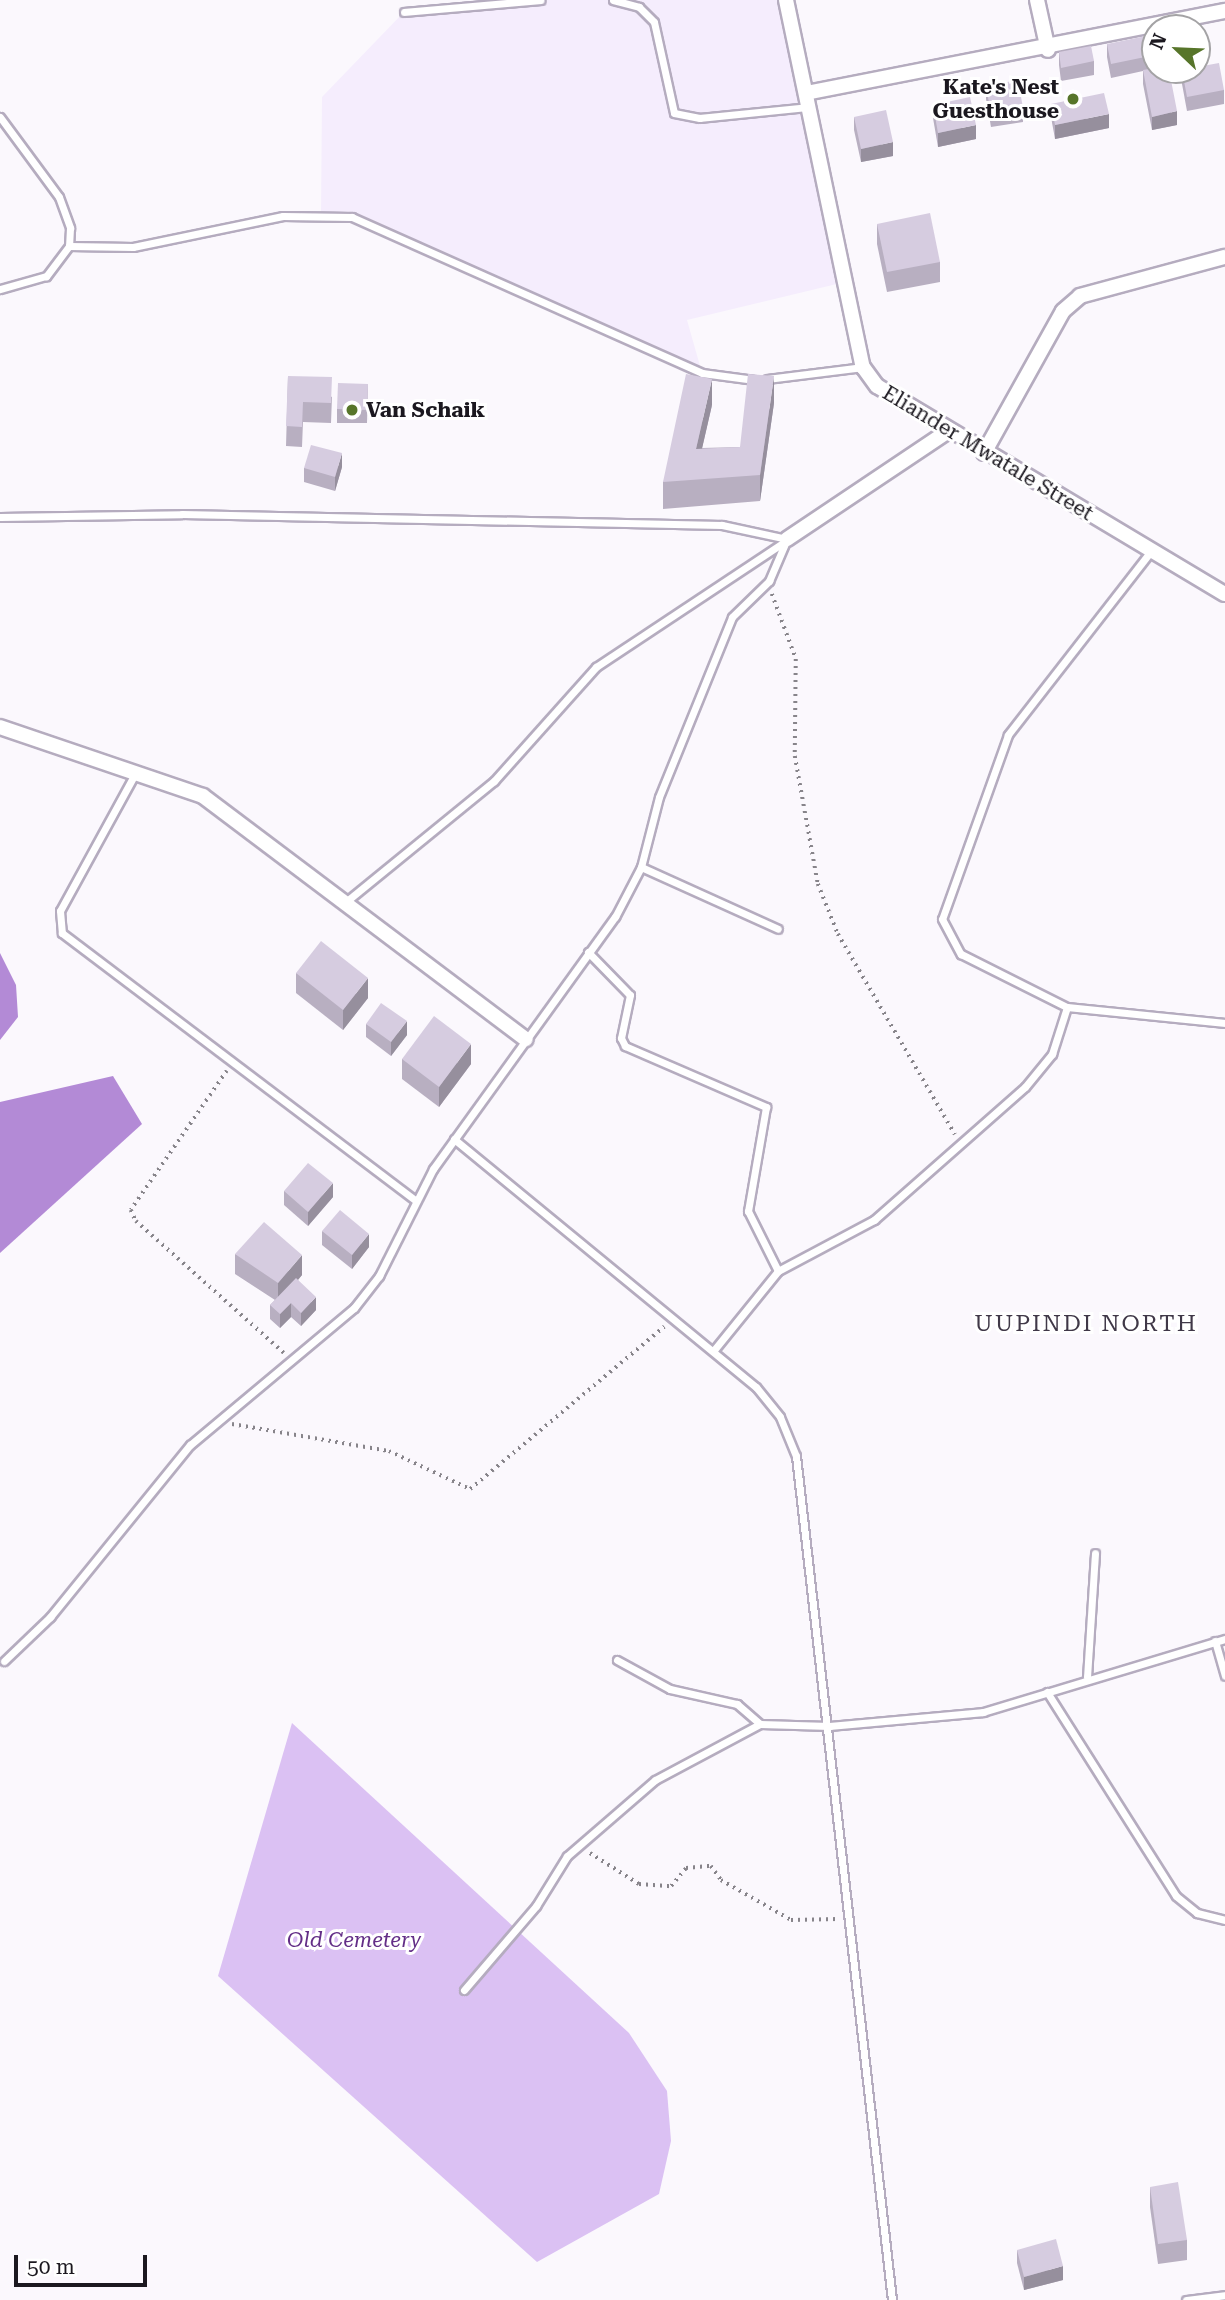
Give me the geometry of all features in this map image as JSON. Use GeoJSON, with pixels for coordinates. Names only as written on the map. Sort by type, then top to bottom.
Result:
{"type":"FeatureCollection","features":[{"type":"Feature","properties":{"kind":"street","name":"Eliander Mwatale Street"},"geometry":{"type":"LineString","coordinates":[[786,0],[863,367],[877,386],[947,432],[1225,594]]}},
{"type":"Feature","properties":{"kind":"street"},"geometry":{"type":"LineString","coordinates":[[1037,0],[1048,50]]}},
{"type":"Feature","properties":{"kind":"street"},"geometry":{"type":"LineString","coordinates":[[807,100],[1225,11]]}},
{"type":"Feature","properties":{"kind":"street"},"geometry":{"type":"LineString","coordinates":[[984,453],[1063,311],[1080,296],[1225,257]]}},
{"type":"Feature","properties":{"kind":"street"},"geometry":{"type":"LineString","coordinates":[[787,539],[947,432]]}},
{"type":"Feature","properties":{"kind":"street"},"geometry":{"type":"LineString","coordinates":[[0,727],[137,772],[225,810],[348,900],[526,1039]]}},
{"type":"Feature","properties":{"kind":"lane"},"geometry":{"type":"LineString","coordinates":[[404,12],[540,0]]}},
{"type":"Feature","properties":{"kind":"lane"},"geometry":{"type":"LineString","coordinates":[[613,0],[639,7],[654,22],[674,113],[700,118],[807,100]]}},
{"type":"Feature","properties":{"kind":"lane"},"geometry":{"type":"LineString","coordinates":[[0,117],[59,197],[70,228],[68,246],[46,276],[0,289]]}},
{"type":"Feature","properties":{"kind":"lane"},"geometry":{"type":"LineString","coordinates":[[68,246],[133,247],[283,216],[352,218],[723,380],[863,367]]}},
{"type":"Feature","properties":{"kind":"lane"},"geometry":{"type":"LineString","coordinates":[[0,517],[182,514],[722,525],[787,539]]}},
{"type":"Feature","properties":{"kind":"lane"},"geometry":{"type":"LineString","coordinates":[[4,1661],[50,1617],[155,1484],[219,1421],[355,1308],[454,1139],[588,952],[641,867],[659,797],[732,617],[769,581],[787,539]]}},
{"type":"Feature","properties":{"kind":"lane"},"geometry":{"type":"LineString","coordinates":[[348,900],[494,781],[596,667],[787,539]]}},
{"type":"Feature","properties":{"kind":"lane"},"geometry":{"type":"LineString","coordinates":[[1151,551],[1008,735],[946,898],[942,919],[961,954],[1067,1007],[1225,1023]]}},
{"type":"Feature","properties":{"kind":"lane"},"geometry":{"type":"LineString","coordinates":[[137,772],[58,923],[62,933],[416,1201]]}},
{"type":"Feature","properties":{"kind":"lane"},"geometry":{"type":"LineString","coordinates":[[641,867],[778,929]]}},
{"type":"Feature","properties":{"kind":"lane"},"geometry":{"type":"LineString","coordinates":[[588,952],[631,995],[621,1038],[625,1046],[766,1107],[748,1211],[778,1270]]}},
{"type":"Feature","properties":{"kind":"lane"},"geometry":{"type":"LineString","coordinates":[[714,1350],[778,1270],[874,1220],[1042,1069],[1067,1007]]}},
{"type":"Feature","properties":{"kind":"lane"},"geometry":{"type":"LineString","coordinates":[[454,1139],[714,1350],[780,1417],[796,1455],[830,1726],[892,2300]]}},
{"type":"Feature","properties":{"kind":"lane"},"geometry":{"type":"LineString","coordinates":[[1087,1677],[1095,1553]]}},
{"type":"Feature","properties":{"kind":"lane"},"geometry":{"type":"LineString","coordinates":[[464,1990],[499,1955],[580,1845],[655,1780],[760,1724],[830,1726],[982,1712],[1087,1677],[1225,1639]]}},
{"type":"Feature","properties":{"kind":"lane"},"geometry":{"type":"LineString","coordinates":[[1215,1641],[1225,1675]]}},
{"type":"Feature","properties":{"kind":"lane"},"geometry":{"type":"LineString","coordinates":[[617,1660],[670,1689],[737,1704],[760,1724]]}},
{"type":"Feature","properties":{"kind":"lane"},"geometry":{"type":"LineString","coordinates":[[1047,1692],[1176,1896],[1197,1913],[1225,1920]]}},
{"type":"Feature","properties":{"kind":"lane"},"geometry":{"type":"LineString","coordinates":[[1186,2300],[1225,2295]]}},
{"type":"Feature","properties":{"kind":"path"},"geometry":{"type":"LineString","coordinates":[[769,581],[793,638],[795,756],[818,884],[838,934],[961,1143]]}},
{"type":"Feature","properties":{"kind":"path"},"geometry":{"type":"LineString","coordinates":[[232,1063],[131,1209],[136,1221],[293,1361]]}},
{"type":"Feature","properties":{"kind":"path"},"geometry":{"type":"LineString","coordinates":[[219,1421],[389,1451],[470,1489],[676,1317]]}},
{"type":"Feature","properties":{"kind":"path"},"geometry":{"type":"LineString","coordinates":[[580,1845],[639,1884],[671,1886],[698,1863],[791,1920],[851,1919]]}},
{"type":"Feature","properties":{"kind":"shaded area"},"geometry":{"type":"Polygon","coordinates":[[[540,0],[786,0],[845,282],[687,320],[702,373],[382,226],[321,214],[322,97],[404,12],[540,0]]]}},
{"type":"Feature","properties":{"kind":"shaded area"},"geometry":{"type":"Polygon","coordinates":[[[0,953],[16,985],[18,1017],[0,1040],[0,953]]]}},
{"type":"Feature","properties":{"kind":"shaded area"},"geometry":{"type":"Polygon","coordinates":[[[113,1076],[142,1124],[0,1253],[0,1102],[113,1076]]]}},
{"type":"Feature","properties":{"kind":"green space","name":"Old Cemetery"},"geometry":{"type":"Polygon","coordinates":[[[292,1723],[629,2033],[667,2091],[671,2141],[659,2194],[537,2262],[218,1976],[292,1723]]]}},
{"type":"Feature","properties":{"kind":"building"},"geometry":{"type":"Polygon","coordinates":[[[1141,37],[1141,58],[1111,64],[1107,44],[1141,37]]]}},
{"type":"Feature","properties":{"kind":"building"},"geometry":{"type":"Polygon","coordinates":[[[1091,46],[1094,61],[1061,68],[1059,52],[1091,46]]]}},
{"type":"Feature","properties":{"kind":"building"},"geometry":{"type":"Polygon","coordinates":[[[1219,63],[1224,90],[1187,97],[1185,84],[1211,84],[1211,64],[1219,63]]]}},
{"type":"Feature","properties":{"kind":"building"},"geometry":{"type":"Polygon","coordinates":[[[1018,80],[1023,108],[991,114],[986,86],[1018,80]]]}},
{"type":"Feature","properties":{"kind":"building"},"geometry":{"type":"Polygon","coordinates":[[[1146,84],[1172,84],[1177,111],[1152,117],[1146,84]]]}},
{"type":"Feature","properties":{"kind":"building"},"geometry":{"type":"Polygon","coordinates":[[[1104,93],[1109,114],[1055,125],[1051,104],[1104,93]]]}},
{"type":"Feature","properties":{"kind":"building"},"geometry":{"type":"Polygon","coordinates":[[[970,97],[976,125],[938,133],[933,105],[970,97]]]}},
{"type":"Feature","properties":{"kind":"building"},"geometry":{"type":"Polygon","coordinates":[[[886,110],[893,142],[861,149],[854,117],[886,110]]]}},
{"type":"Feature","properties":{"kind":"building"},"geometry":{"type":"Polygon","coordinates":[[[930,213],[940,262],[887,272],[877,224],[930,213]]]}},
{"type":"Feature","properties":{"kind":"building"},"geometry":{"type":"Polygon","coordinates":[[[686,374],[712,379],[696,449],[740,447],[748,374],[774,376],[760,475],[663,482],[686,374]]]}},
{"type":"Feature","properties":{"kind":"building"},"geometry":{"type":"Polygon","coordinates":[[[288,376],[332,377],[331,403],[303,402],[302,427],[286,426],[288,376]]]}},
{"type":"Feature","properties":{"kind":"building"},"geometry":{"type":"Polygon","coordinates":[[[338,383],[368,384],[367,410],[337,409],[338,383]]]}},
{"type":"Feature","properties":{"kind":"building"},"geometry":{"type":"Polygon","coordinates":[[[311,445],[342,453],[335,477],[304,468],[311,445]]]}},
{"type":"Feature","properties":{"kind":"building"},"geometry":{"type":"Polygon","coordinates":[[[321,941],[368,978],[343,1010],[296,973],[321,941]]]}},
{"type":"Feature","properties":{"kind":"building"},"geometry":{"type":"Polygon","coordinates":[[[381,1003],[407,1021],[391,1042],[366,1024],[381,1003]]]}},
{"type":"Feature","properties":{"kind":"building"},"geometry":{"type":"Polygon","coordinates":[[[434,1016],[471,1044],[439,1087],[402,1059],[434,1016]]]}},
{"type":"Feature","properties":{"kind":"building"},"geometry":{"type":"Polygon","coordinates":[[[308,1163],[333,1183],[308,1212],[284,1191],[308,1163]]]}},
{"type":"Feature","properties":{"kind":"building"},"geometry":{"type":"Polygon","coordinates":[[[340,1210],[369,1234],[352,1255],[322,1231],[340,1210]]]}},
{"type":"Feature","properties":{"kind":"building"},"geometry":{"type":"Polygon","coordinates":[[[264,1222],[302,1255],[278,1283],[235,1254],[264,1222]]]}},
{"type":"Feature","properties":{"kind":"building"},"geometry":{"type":"Polygon","coordinates":[[[296,1278],[316,1297],[301,1313],[291,1303],[280,1314],[270,1305],[296,1278]]]}},
{"type":"Feature","properties":{"kind":"building"},"geometry":{"type":"Polygon","coordinates":[[[1178,2182],[1187,2240],[1158,2244],[1150,2187],[1178,2182]]]}},
{"type":"Feature","properties":{"kind":"building"},"geometry":{"type":"Polygon","coordinates":[[[1056,2239],[1063,2266],[1024,2277],[1017,2250],[1056,2239]]]}},
{"type":"Feature","properties":{"kind":"place","name":"Kate's Nest Guesthouse"},"geometry":{"type":"Point","coordinates":[1073,99]}},
{"type":"Feature","properties":{"kind":"place","name":"Van Schaik"},"geometry":{"type":"Point","coordinates":[352,410]}},
{"type":"Feature","properties":{"kind":"district","name":"UUPINDI NORTH"},"geometry":{"type":"Point","coordinates":[1086,1324]}}]}
